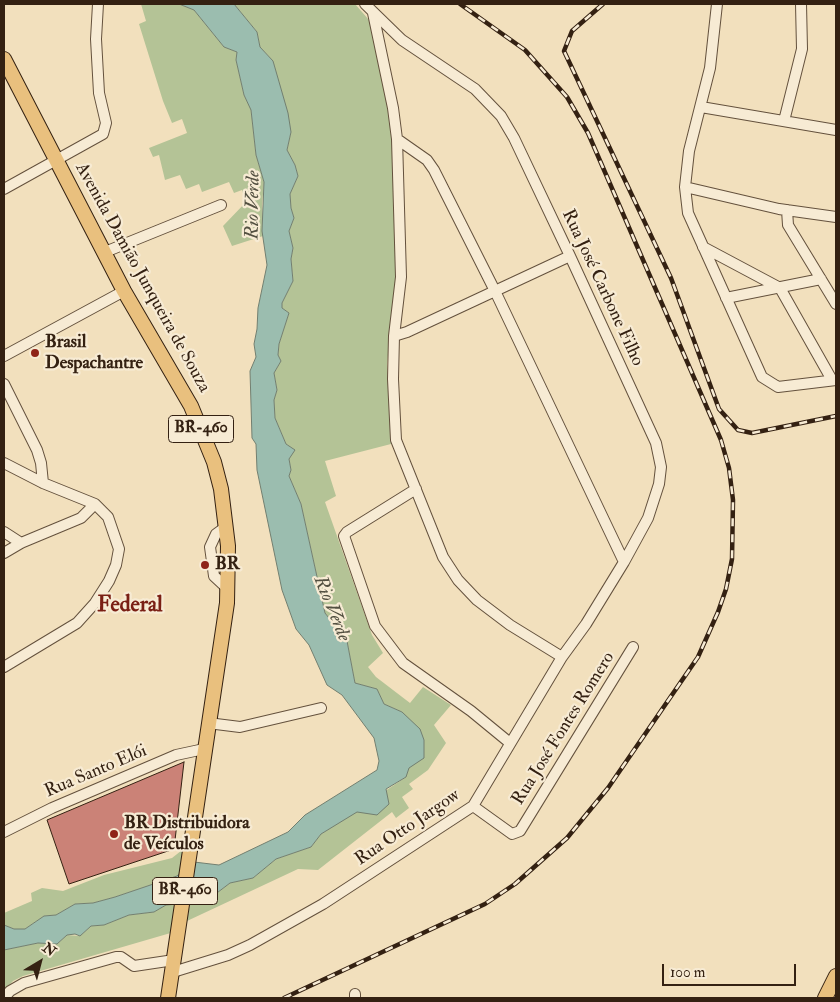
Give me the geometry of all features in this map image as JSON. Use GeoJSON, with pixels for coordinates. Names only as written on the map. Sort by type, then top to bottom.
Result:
{"type":"FeatureCollection","features":[{"type":"Feature","properties":{"kind":"main road","name":"Avenida Damião Junqueira de Souza"},"geometry":{"type":"LineString","coordinates":[[4,59],[124,291],[191,406],[214,462],[227,526],[228,589],[178,941],[168,998]]}},
{"type":"Feature","properties":{"kind":"main road"},"geometry":{"type":"LineString","coordinates":[[825,998],[836,976]]}},
{"type":"Feature","properties":{"kind":"street"},"geometry":{"type":"LineString","coordinates":[[4,189],[103,134],[106,123],[99,93],[96,40],[98,4]]}},
{"type":"Feature","properties":{"kind":"street","name":"Rua José Carbone Filho"},"geometry":{"type":"LineString","coordinates":[[365,4],[402,40],[458,76],[490,102],[514,138],[656,443],[661,467],[657,492],[648,518],[586,624]]}},
{"type":"Feature","properties":{"kind":"street"},"geometry":{"type":"LineString","coordinates":[[703,247],[780,288],[834,380],[778,387],[762,377],[726,298],[703,247],[688,213],[685,186],[689,151],[710,68],[717,4]]}},
{"type":"Feature","properties":{"kind":"street"},"geometry":{"type":"LineString","coordinates":[[784,121],[802,49],[801,4]]}},
{"type":"Feature","properties":{"kind":"street","name":"Rua José Carbone Filho"},"geometry":{"type":"LineString","coordinates":[[373,13],[393,108],[397,139],[401,277],[394,336],[393,379],[396,440],[443,557],[458,580],[477,600],[510,625],[562,657]]}},
{"type":"Feature","properties":{"kind":"street"},"geometry":{"type":"LineString","coordinates":[[701,107],[836,130]]}},
{"type":"Feature","properties":{"kind":"street"},"geometry":{"type":"LineString","coordinates":[[397,139],[427,160],[434,170],[496,291],[624,562]]}},
{"type":"Feature","properties":{"kind":"street"},"geometry":{"type":"LineString","coordinates":[[685,186],[787,210],[836,217]]}},
{"type":"Feature","properties":{"kind":"street"},"geometry":{"type":"LineString","coordinates":[[105,252],[221,205]]}},
{"type":"Feature","properties":{"kind":"street"},"geometry":{"type":"LineString","coordinates":[[787,210],[788,225],[836,304]]}},
{"type":"Feature","properties":{"kind":"street"},"geometry":{"type":"LineString","coordinates":[[394,336],[570,256]]}},
{"type":"Feature","properties":{"kind":"street"},"geometry":{"type":"LineString","coordinates":[[726,298],[821,280]]}},
{"type":"Feature","properties":{"kind":"street"},"geometry":{"type":"LineString","coordinates":[[4,356],[124,291]]}},
{"type":"Feature","properties":{"kind":"street"},"geometry":{"type":"LineString","coordinates":[[4,384],[37,450],[41,463],[43,483]]}},
{"type":"Feature","properties":{"kind":"street"},"geometry":{"type":"LineString","coordinates":[[4,463],[43,483],[95,504],[108,517],[119,549],[116,565],[109,580],[95,603],[77,623],[4,667]]}},
{"type":"Feature","properties":{"kind":"street"},"geometry":{"type":"LineString","coordinates":[[416,490],[347,532],[343,539],[375,626],[403,662],[471,711],[510,743]]}},
{"type":"Feature","properties":{"kind":"street"},"geometry":{"type":"LineString","coordinates":[[4,553],[21,543],[81,518],[95,504]]}},
{"type":"Feature","properties":{"kind":"street"},"geometry":{"type":"LineString","coordinates":[[4,532],[21,543]]}},
{"type":"Feature","properties":{"kind":"street","name":"Rua Otto Jargow"},"geometry":{"type":"LineString","coordinates":[[4,998],[10,991],[24,983],[116,957],[120,957],[134,966],[173,966],[228,955],[258,941],[324,904],[473,806],[562,657],[586,624]]}},
{"type":"Feature","properties":{"kind":"street","name":"Rua José Fontes Romero"},"geometry":{"type":"LineString","coordinates":[[473,806],[512,834],[519,832],[633,647]]}},
{"type":"Feature","properties":{"kind":"street"},"geometry":{"type":"LineString","coordinates":[[208,723],[240,728],[321,708]]}},
{"type":"Feature","properties":{"kind":"street","name":"Rua Santo Elói"},"geometry":{"type":"LineString","coordinates":[[4,832],[52,808],[176,755],[204,748]]}},
{"type":"Feature","properties":{"kind":"green space"},"geometry":{"type":"Polygon","coordinates":[[[141,4],[179,4],[194,10],[224,47],[237,52],[236,60],[244,95],[251,109],[256,155],[264,182],[262,205],[263,236],[232,246],[223,226],[246,202],[242,190],[234,193],[229,182],[202,192],[199,184],[186,189],[180,175],[165,180],[159,155],[153,157],[149,148],[187,133],[182,119],[172,123],[163,101],[139,24],[146,21],[141,4]]]}},
{"type":"Feature","properties":{"kind":"green space"},"geometry":{"type":"Polygon","coordinates":[[[234,4],[355,4],[369,20],[374,35],[392,130],[397,274],[387,364],[391,444],[325,461],[336,496],[325,502],[372,635],[383,653],[368,667],[376,677],[410,703],[423,687],[451,705],[434,725],[446,743],[428,770],[409,784],[413,789],[402,797],[409,808],[396,818],[392,812],[318,870],[298,869],[187,921],[190,904],[205,902],[230,883],[253,878],[276,859],[311,847],[321,834],[406,777],[402,712],[384,704],[377,689],[355,683],[347,641],[325,613],[301,504],[289,476],[291,470],[289,459],[294,450],[286,444],[275,418],[274,400],[277,390],[274,373],[281,361],[278,355],[279,344],[289,313],[282,308],[282,303],[293,281],[291,259],[293,248],[289,231],[294,218],[290,194],[298,176],[295,165],[287,150],[291,132],[273,61],[260,47],[257,32],[234,4]]]}},
{"type":"Feature","properties":{"kind":"green space"},"geometry":{"type":"Polygon","coordinates":[[[186,847],[181,873],[177,876],[115,897],[93,903],[75,904],[56,915],[44,916],[25,929],[14,929],[4,925],[4,913],[32,901],[31,893],[42,888],[63,891],[104,875],[172,858],[186,847]]]}},
{"type":"Feature","properties":{"kind":"green space"},"geometry":{"type":"Polygon","coordinates":[[[166,905],[177,905],[174,932],[23,976],[13,981],[4,991],[4,950],[38,943],[57,944],[67,935],[80,936],[91,926],[104,925],[129,915],[154,912],[166,905]]]}},
{"type":"Feature","properties":{"kind":"shaded area"},"geometry":{"type":"Polygon","coordinates":[[[179,4],[234,4],[257,32],[260,47],[273,61],[288,113],[291,132],[287,150],[295,165],[298,176],[290,194],[294,218],[289,231],[293,248],[291,259],[293,281],[282,303],[282,308],[289,313],[279,344],[278,355],[281,361],[274,373],[277,390],[274,400],[275,418],[286,444],[295,450],[289,459],[291,470],[289,476],[301,504],[325,613],[347,641],[355,683],[377,689],[384,704],[402,712],[420,729],[424,740],[424,758],[409,768],[406,777],[386,789],[389,804],[377,815],[357,812],[321,834],[311,847],[276,859],[253,878],[230,883],[205,902],[166,905],[154,912],[129,915],[104,925],[91,926],[80,936],[75,934],[67,935],[57,944],[38,943],[4,950],[4,925],[14,929],[25,929],[44,916],[56,915],[75,904],[93,903],[115,897],[177,876],[194,862],[219,865],[288,832],[305,815],[377,770],[379,761],[374,738],[342,695],[327,685],[309,645],[296,629],[282,590],[257,470],[256,444],[252,438],[250,371],[256,357],[254,344],[258,308],[267,265],[262,231],[264,182],[256,155],[251,110],[244,95],[236,60],[237,52],[224,47],[194,10],[179,4]]]}},
{"type":"Feature","properties":{"kind":"building","name":"BR Distribuidora de Veículos"},"geometry":{"type":"Polygon","coordinates":[[[184,762],[174,849],[69,884],[47,820],[184,762]]]}},
{"type":"Feature","properties":{"kind":"railway"},"geometry":{"type":"LineString","coordinates":[[284,998],[485,904],[515,884],[567,838],[608,788],[698,657],[726,589],[732,559],[733,500],[729,468],[721,440],[588,133],[567,97],[525,50],[460,4]]}},
{"type":"Feature","properties":{"kind":"railway"},"geometry":{"type":"LineString","coordinates":[[603,4],[572,31],[564,51],[671,278],[719,409],[738,430],[752,433],[836,416]]}},
{"type":"Feature","properties":{"kind":"place","name":"Brasil Despachantre"},"geometry":{"type":"Point","coordinates":[35,353]}},
{"type":"Feature","properties":{"kind":"place","name":"BR"},"geometry":{"type":"Point","coordinates":[205,565]}},
{"type":"Feature","properties":{"kind":"place","name":"BR Distribuidora de Veículos"},"geometry":{"type":"Point","coordinates":[114,834]}},
{"type":"Feature","properties":{"kind":"district","name":"Federal"},"geometry":{"type":"Point","coordinates":[130,606]}},
{"type":"Feature","properties":{"kind":"water label","name":"Rio Verde"},"geometry":{"type":"Point","coordinates":[254,205]}},
{"type":"Feature","properties":{"kind":"water label","name":"Rio Verde"},"geometry":{"type":"Point","coordinates":[331,609]}}]}
